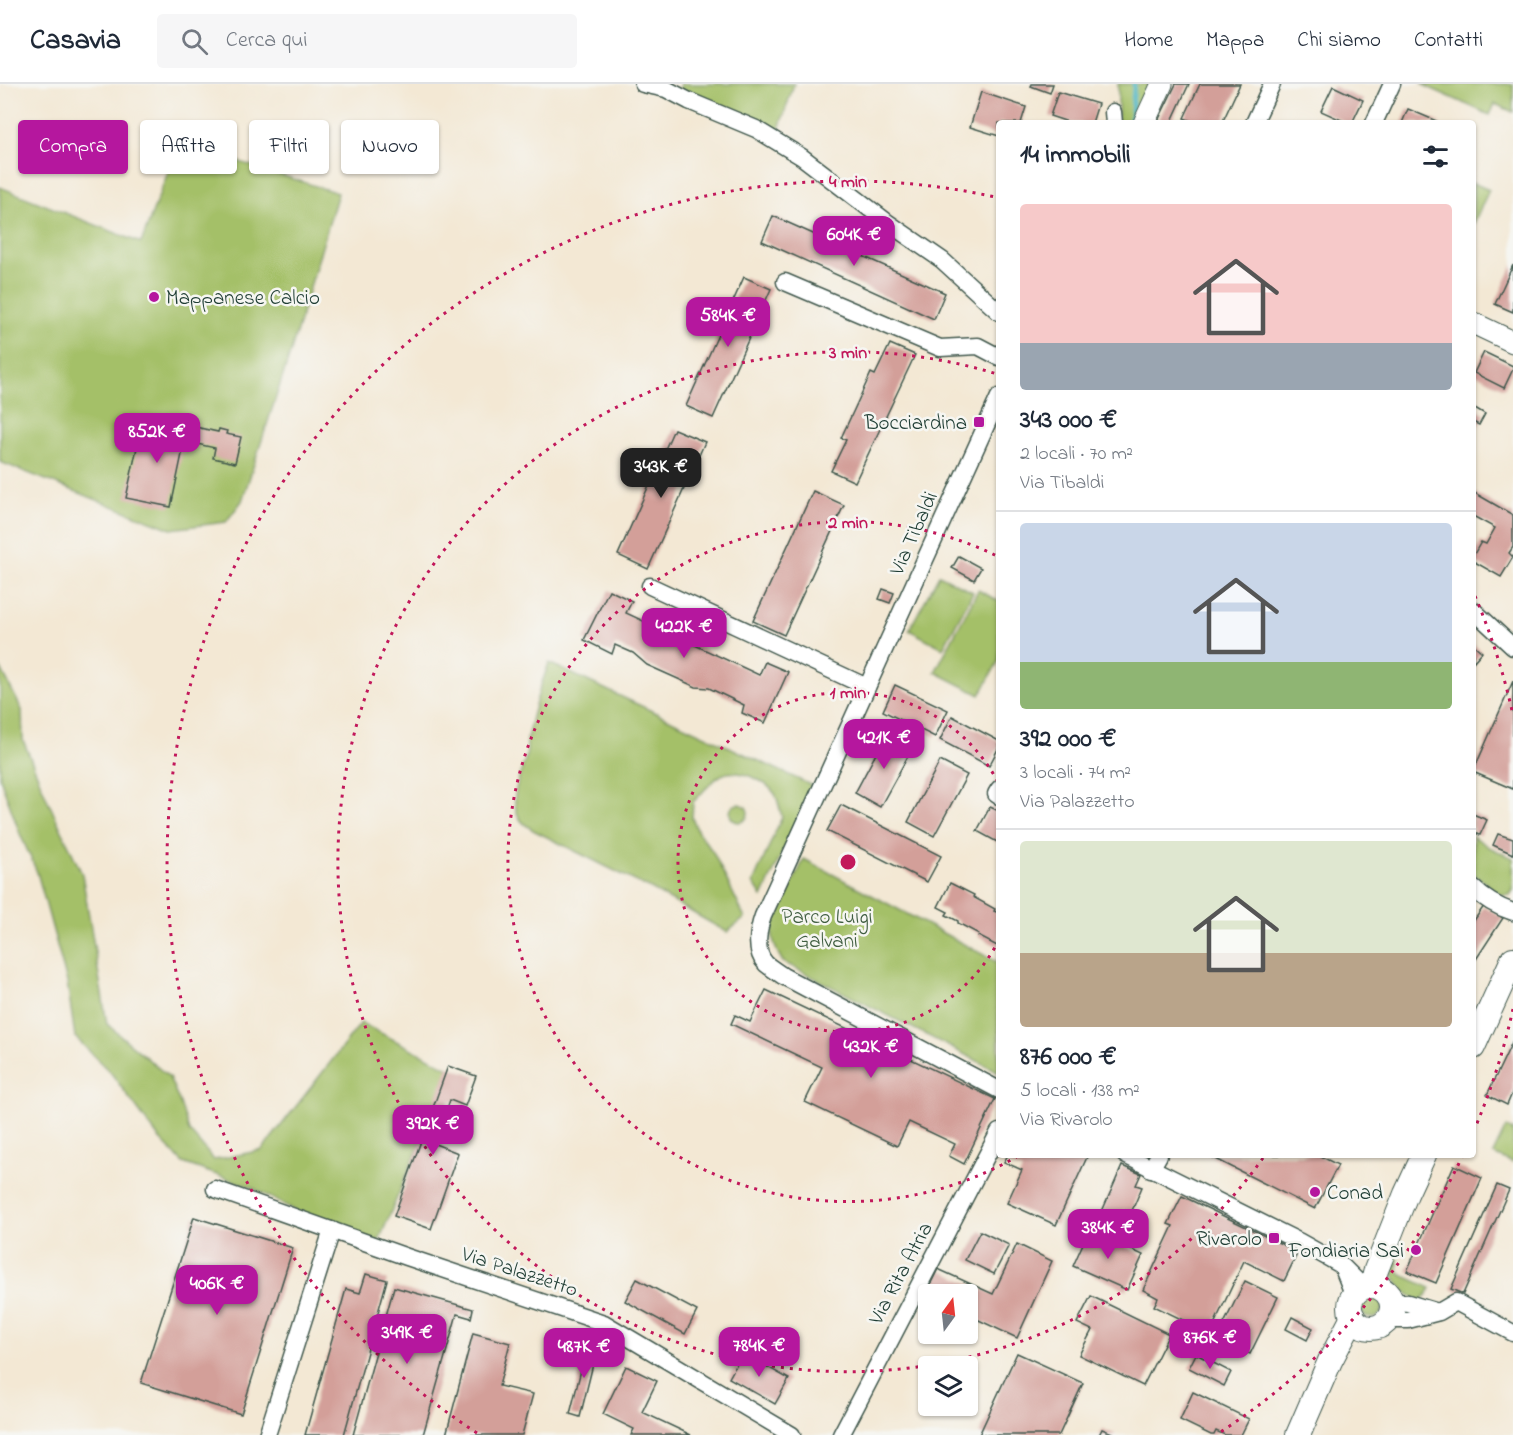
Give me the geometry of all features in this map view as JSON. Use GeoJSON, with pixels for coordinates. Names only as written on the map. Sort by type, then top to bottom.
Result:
{"type":"FeatureCollection","features":[{"type":"Feature","properties":{"kind":"main road"},"geometry":{"type":"LineString","coordinates":[[1476,1040],[1513,959]]}},
{"type":"Feature","properties":{"kind":"main road"},"geometry":{"type":"LineString","coordinates":[[1298,1435],[1330,1361],[1371,1303],[1389,1239],[1423,1158]]}},
{"type":"Feature","properties":{"kind":"street"},"geometry":{"type":"LineString","coordinates":[[643,84],[666,90],[756,129],[802,158],[942,260],[996,309]]}},
{"type":"Feature","properties":{"kind":"street"},"geometry":{"type":"LineString","coordinates":[[1145,120],[1162,84]]}},
{"type":"Feature","properties":{"kind":"street"},"geometry":{"type":"LineString","coordinates":[[1255,120],[1272,84]]}},
{"type":"Feature","properties":{"kind":"street"},"geometry":{"type":"LineString","coordinates":[[1375,120],[1392,84]]}},
{"type":"Feature","properties":{"kind":"street"},"geometry":{"type":"LineString","coordinates":[[785,282],[940,348],[978,346],[996,355]]}},
{"type":"Feature","properties":{"kind":"street"},"geometry":{"type":"LineString","coordinates":[[1476,324],[1513,342]]}},
{"type":"Feature","properties":{"kind":"street","name":"Via Tibaldi"},"geometry":{"type":"LineString","coordinates":[[996,404],[760,926],[758,946],[764,962],[783,976],[996,1088]]}},
{"type":"Feature","properties":{"kind":"street"},"geometry":{"type":"LineString","coordinates":[[650,586],[867,687]]}},
{"type":"Feature","properties":{"kind":"street"},"geometry":{"type":"LineString","coordinates":[[1476,613],[1513,647]]}},
{"type":"Feature","properties":{"kind":"street"},"geometry":{"type":"LineString","coordinates":[[1476,891],[1499,907],[1513,912]]}},
{"type":"Feature","properties":{"kind":"street","name":"Via Rita Atria"},"geometry":{"type":"LineString","coordinates":[[841,1435],[996,1138]]}},
{"type":"Feature","properties":{"kind":"street"},"geometry":{"type":"LineString","coordinates":[[1138,1158],[1155,1162],[1341,1265],[1371,1303],[1408,1320],[1439,1312],[1456,1302],[1513,1333]]}},
{"type":"Feature","properties":{"kind":"street","name":"Via Palazzetto"},"geometry":{"type":"LineString","coordinates":[[215,1189],[406,1257],[604,1323],[792,1435]]}},
{"type":"Feature","properties":{"kind":"street"},"geometry":{"type":"LineString","coordinates":[[267,1435],[332,1230]]}},
{"type":"Feature","properties":{"kind":"green space"},"geometry":{"type":"Polygon","coordinates":[[[681,84],[794,84],[778,132],[679,91],[681,84]]]}},
{"type":"Feature","properties":{"kind":"green space"},"geometry":{"type":"Polygon","coordinates":[[[1118,84],[1150,84],[1134,120],[1118,120],[1118,84]]]}},
{"type":"Feature","properties":{"kind":"green space"},"geometry":{"type":"Polygon","coordinates":[[[1421,84],[1513,84],[1513,112],[1495,104],[1490,115],[1421,84]]]}},
{"type":"Feature","properties":{"kind":"green space","name":"Mappanese Calcio"},"geometry":{"type":"Polygon","coordinates":[[[237,161],[249,165],[249,174],[278,174],[338,193],[291,351],[242,501],[226,522],[171,529],[0,462],[0,187],[141,243],[167,174],[237,174],[237,161]]]}},
{"type":"Feature","properties":{"kind":"green space"},"geometry":{"type":"Polygon","coordinates":[[[1476,184],[1489,190],[1476,218],[1476,184]]]}},
{"type":"Feature","properties":{"kind":"green space"},"geometry":{"type":"Polygon","coordinates":[[[939,575],[973,592],[943,648],[909,630],[939,575]]]}},
{"type":"Feature","properties":{"kind":"green space"},"geometry":{"type":"Polygon","coordinates":[[[978,590],[996,599],[996,666],[980,695],[935,672],[978,590]]]}},
{"type":"Feature","properties":{"kind":"green space"},"geometry":{"type":"Polygon","coordinates":[[[549,663],[813,786],[762,897],[753,883],[782,817],[775,794],[765,784],[750,776],[726,773],[713,781],[693,802],[692,818],[698,832],[713,852],[745,918],[727,932],[649,888],[535,831],[520,819],[515,804],[516,788],[526,757],[527,737],[534,707],[549,663]]]}},
{"type":"Feature","properties":{"kind":"green space"},"geometry":{"type":"Polygon","coordinates":[[[0,667],[22,710],[23,740],[82,874],[107,1024],[169,1077],[189,1131],[214,1160],[262,1150],[361,1023],[451,1069],[378,1243],[313,1220],[251,1187],[183,1163],[158,1137],[111,1073],[75,1037],[67,982],[37,872],[20,834],[0,778],[0,667]]]}},
{"type":"Feature","properties":{"kind":"green space"},"geometry":{"type":"Polygon","coordinates":[[[735,804],[743,804],[748,809],[746,820],[735,822],[730,817],[730,809],[735,804]]]}},
{"type":"Feature","properties":{"kind":"green space"},"geometry":{"type":"Polygon","coordinates":[[[1476,838],[1513,858],[1513,890],[1510,895],[1500,895],[1476,875],[1476,838]]]}},
{"type":"Feature","properties":{"kind":"green space","name":"Parco Luigi Galvani"},"geometry":{"type":"Polygon","coordinates":[[[804,859],[996,961],[996,1070],[783,962],[774,944],[773,924],[804,859]]]}},
{"type":"Feature","properties":{"kind":"green space"},"geometry":{"type":"Polygon","coordinates":[[[1506,1127],[1512,1131],[1513,1129],[1513,1163],[1493,1154],[1506,1127]]]}},
{"type":"Feature","properties":{"kind":"green space"},"geometry":{"type":"Polygon","coordinates":[[[1395,1245],[1402,1247],[1398,1260],[1398,1271],[1431,1288],[1421,1301],[1405,1291],[1396,1279],[1392,1264],[1395,1245]]]}},
{"type":"Feature","properties":{"kind":"green space"},"geometry":{"type":"Polygon","coordinates":[[[1368,1296],[1376,1296],[1383,1303],[1383,1311],[1376,1318],[1368,1318],[1361,1311],[1361,1303],[1368,1296]]]}},
{"type":"Feature","properties":{"kind":"building"},"geometry":{"type":"Polygon","coordinates":[[[1032,84],[1053,84],[1050,93],[1031,86],[1032,84]]]}},
{"type":"Feature","properties":{"kind":"building"},"geometry":{"type":"Polygon","coordinates":[[[1176,84],[1189,84],[1172,120],[1158,120],[1176,84]]]}},
{"type":"Feature","properties":{"kind":"building"},"geometry":{"type":"Polygon","coordinates":[[[1200,84],[1240,84],[1223,120],[1184,118],[1200,84]]]}},
{"type":"Feature","properties":{"kind":"building"},"geometry":{"type":"Polygon","coordinates":[[[1333,86],[1363,100],[1353,120],[1341,120],[1321,111],[1333,86]]]}},
{"type":"Feature","properties":{"kind":"building"},"geometry":{"type":"Polygon","coordinates":[[[981,92],[1026,107],[1022,120],[996,120],[996,135],[970,127],[981,92]]]}},
{"type":"Feature","properties":{"kind":"building"},"geometry":{"type":"Polygon","coordinates":[[[1058,92],[1098,104],[1093,120],[1062,120],[1050,116],[1058,92]]]}},
{"type":"Feature","properties":{"kind":"building"},"geometry":{"type":"Polygon","coordinates":[[[1408,109],[1434,120],[1403,120],[1408,109]]]}},
{"type":"Feature","properties":{"kind":"building"},"geometry":{"type":"Polygon","coordinates":[[[773,216],[945,293],[934,319],[762,241],[773,216]]]}},
{"type":"Feature","properties":{"kind":"building"},"geometry":{"type":"Polygon","coordinates":[[[1513,265],[1513,312],[1495,304],[1513,265]]]}},
{"type":"Feature","properties":{"kind":"building"},"geometry":{"type":"Polygon","coordinates":[[[744,277],[771,289],[713,418],[686,406],[744,277]]]}},
{"type":"Feature","properties":{"kind":"building"},"geometry":{"type":"Polygon","coordinates":[[[890,344],[915,355],[855,482],[831,471],[846,440],[841,438],[871,373],[875,375],[890,344]]]}},
{"type":"Feature","properties":{"kind":"building"},"geometry":{"type":"Polygon","coordinates":[[[1484,352],[1513,366],[1504,388],[1476,374],[1484,352]]]}},
{"type":"Feature","properties":{"kind":"building"},"geometry":{"type":"Polygon","coordinates":[[[1476,409],[1485,414],[1479,425],[1476,424],[1476,409]]]}},
{"type":"Feature","properties":{"kind":"building"},"geometry":{"type":"Polygon","coordinates":[[[143,420],[187,430],[171,507],[126,498],[143,420]]]}},
{"type":"Feature","properties":{"kind":"building"},"geometry":{"type":"Polygon","coordinates":[[[191,426],[218,432],[219,429],[227,431],[226,434],[241,437],[235,463],[213,458],[215,448],[188,442],[191,426]]]}},
{"type":"Feature","properties":{"kind":"building"},"geometry":{"type":"Polygon","coordinates":[[[674,429],[705,442],[648,569],[618,555],[674,429]]]}},
{"type":"Feature","properties":{"kind":"building"},"geometry":{"type":"Polygon","coordinates":[[[813,491],[844,505],[784,635],[753,621],[813,491]]]}},
{"type":"Feature","properties":{"kind":"building"},"geometry":{"type":"Polygon","coordinates":[[[1476,494],[1513,515],[1513,547],[1509,553],[1513,557],[1501,577],[1476,563],[1476,551],[1481,542],[1486,544],[1495,528],[1476,518],[1476,494]]]}},
{"type":"Feature","properties":{"kind":"building"},"geometry":{"type":"Polygon","coordinates":[[[959,556],[981,568],[974,580],[952,568],[959,556]]]}},
{"type":"Feature","properties":{"kind":"building"},"geometry":{"type":"Polygon","coordinates":[[[883,589],[894,593],[890,603],[879,599],[883,589]]]}},
{"type":"Feature","properties":{"kind":"building"},"geometry":{"type":"Polygon","coordinates":[[[609,590],[632,601],[626,613],[759,675],[765,662],[788,672],[765,723],[742,713],[744,705],[709,688],[696,687],[647,665],[633,653],[615,645],[612,654],[584,640],[609,590]]]}},
{"type":"Feature","properties":{"kind":"building"},"geometry":{"type":"Polygon","coordinates":[[[1476,647],[1482,652],[1476,659],[1476,647]]]}},
{"type":"Feature","properties":{"kind":"building"},"geometry":{"type":"Polygon","coordinates":[[[1513,681],[1513,789],[1476,773],[1476,765],[1513,681]]]}},
{"type":"Feature","properties":{"kind":"building"},"geometry":{"type":"Polygon","coordinates":[[[895,685],[948,710],[935,737],[883,711],[895,685]]]}},
{"type":"Feature","properties":{"kind":"building"},"geometry":{"type":"Polygon","coordinates":[[[952,716],[996,739],[996,753],[989,766],[940,740],[952,716]]]}},
{"type":"Feature","properties":{"kind":"building"},"geometry":{"type":"Polygon","coordinates":[[[887,733],[913,747],[880,807],[855,793],[887,733]]]}},
{"type":"Feature","properties":{"kind":"building"},"geometry":{"type":"Polygon","coordinates":[[[940,761],[967,775],[934,836],[908,822],[940,761]]]}},
{"type":"Feature","properties":{"kind":"building"},"geometry":{"type":"Polygon","coordinates":[[[841,805],[941,856],[927,882],[827,831],[841,805]]]}},
{"type":"Feature","properties":{"kind":"building"},"geometry":{"type":"Polygon","coordinates":[[[990,807],[996,810],[996,841],[977,831],[990,807]]]}},
{"type":"Feature","properties":{"kind":"building"},"geometry":{"type":"Polygon","coordinates":[[[1476,815],[1487,820],[1480,835],[1476,833],[1476,815]]]}},
{"type":"Feature","properties":{"kind":"building"},"geometry":{"type":"Polygon","coordinates":[[[1498,834],[1513,839],[1513,854],[1493,845],[1498,834]]]}},
{"type":"Feature","properties":{"kind":"building"},"geometry":{"type":"Polygon","coordinates":[[[950,883],[974,895],[973,897],[995,909],[996,945],[958,923],[946,915],[948,912],[938,907],[950,883]]]}},
{"type":"Feature","properties":{"kind":"building"},"geometry":{"type":"Polygon","coordinates":[[[1484,906],[1503,918],[1476,959],[1476,918],[1484,906]]]}},
{"type":"Feature","properties":{"kind":"building"},"geometry":{"type":"Polygon","coordinates":[[[766,990],[995,1099],[964,1164],[949,1156],[955,1144],[909,1122],[897,1146],[805,1102],[822,1067],[731,1024],[735,1015],[750,1022],[766,990]]]}},
{"type":"Feature","properties":{"kind":"building"},"geometry":{"type":"Polygon","coordinates":[[[1513,1040],[1513,1091],[1507,1105],[1487,1095],[1513,1040]]]}},
{"type":"Feature","properties":{"kind":"building"},"geometry":{"type":"Polygon","coordinates":[[[448,1066],[476,1076],[465,1106],[450,1100],[435,1144],[458,1153],[431,1229],[394,1216],[448,1066]]]}},
{"type":"Feature","properties":{"kind":"building"},"geometry":{"type":"Polygon","coordinates":[[[1006,1158],[1087,1158],[1056,1225],[1007,1203],[1022,1170],[1004,1162],[1006,1158]]]}},
{"type":"Feature","properties":{"kind":"building"},"geometry":{"type":"Polygon","coordinates":[[[1214,1158],[1324,1158],[1338,1165],[1315,1209],[1214,1158]]]}},
{"type":"Feature","properties":{"kind":"building"},"geometry":{"type":"Polygon","coordinates":[[[1454,1165],[1482,1178],[1436,1283],[1407,1271],[1454,1165]]]}},
{"type":"Feature","properties":{"kind":"building"},"geometry":{"type":"Polygon","coordinates":[[[1122,1166],[1141,1174],[1136,1185],[1142,1187],[1131,1213],[1124,1210],[1114,1233],[1096,1225],[1122,1166]]]}},
{"type":"Feature","properties":{"kind":"building"},"geometry":{"type":"Polygon","coordinates":[[[1497,1185],[1509,1190],[1463,1294],[1451,1289],[1497,1185]]]}},
{"type":"Feature","properties":{"kind":"building"},"geometry":{"type":"Polygon","coordinates":[[[1182,1196],[1298,1252],[1284,1281],[1244,1261],[1210,1333],[1154,1306],[1158,1298],[1143,1290],[1173,1226],[1168,1224],[1182,1196]]]}},
{"type":"Feature","properties":{"kind":"building"},"geometry":{"type":"Polygon","coordinates":[[[194,1217],[293,1248],[241,1414],[141,1383],[194,1217]]]}},
{"type":"Feature","properties":{"kind":"building"},"geometry":{"type":"Polygon","coordinates":[[[1089,1230],[1143,1255],[1127,1290],[1073,1266],[1089,1230]]]}},
{"type":"Feature","properties":{"kind":"building"},"geometry":{"type":"Polygon","coordinates":[[[980,1231],[1009,1245],[994,1274],[965,1260],[980,1231]]]}},
{"type":"Feature","properties":{"kind":"building"},"geometry":{"type":"Polygon","coordinates":[[[1017,1244],[1052,1261],[1017,1338],[978,1320],[978,1287],[993,1294],[1017,1244]]]}},
{"type":"Feature","properties":{"kind":"building"},"geometry":{"type":"Polygon","coordinates":[[[938,1269],[971,1284],[930,1284],[938,1269]]]}},
{"type":"Feature","properties":{"kind":"building"},"geometry":{"type":"Polygon","coordinates":[[[366,1274],[387,1280],[344,1435],[305,1435],[346,1289],[360,1293],[366,1274]]]}},
{"type":"Feature","properties":{"kind":"building"},"geometry":{"type":"Polygon","coordinates":[[[637,1279],[697,1311],[685,1334],[625,1301],[637,1279]]]}},
{"type":"Feature","properties":{"kind":"building"},"geometry":{"type":"Polygon","coordinates":[[[1245,1281],[1278,1297],[1250,1354],[1217,1338],[1245,1281]]]}},
{"type":"Feature","properties":{"kind":"building"},"geometry":{"type":"Polygon","coordinates":[[[394,1287],[473,1309],[471,1318],[457,1314],[423,1435],[353,1435],[394,1287]]]}},
{"type":"Feature","properties":{"kind":"building"},"geometry":{"type":"Polygon","coordinates":[[[1091,1296],[1169,1334],[1143,1386],[1079,1355],[1092,1330],[1077,1323],[1091,1296]]]}},
{"type":"Feature","properties":{"kind":"building"},"geometry":{"type":"Polygon","coordinates":[[[1292,1317],[1313,1328],[1307,1340],[1286,1329],[1292,1317]]]}},
{"type":"Feature","properties":{"kind":"building"},"geometry":{"type":"Polygon","coordinates":[[[473,1333],[510,1343],[499,1386],[533,1394],[522,1435],[446,1435],[473,1333]]]}},
{"type":"Feature","properties":{"kind":"building"},"geometry":{"type":"Polygon","coordinates":[[[588,1342],[598,1344],[580,1417],[570,1414],[588,1342]]]}},
{"type":"Feature","properties":{"kind":"building"},"geometry":{"type":"Polygon","coordinates":[[[743,1353],[789,1379],[775,1404],[729,1378],[743,1353]]]}},
{"type":"Feature","properties":{"kind":"building"},"geometry":{"type":"Polygon","coordinates":[[[1017,1353],[1083,1383],[1059,1435],[979,1435],[1017,1353]]]}},
{"type":"Feature","properties":{"kind":"building"},"geometry":{"type":"Polygon","coordinates":[[[1196,1354],[1231,1372],[1224,1386],[1189,1368],[1196,1354]]]}},
{"type":"Feature","properties":{"kind":"building"},"geometry":{"type":"Polygon","coordinates":[[[626,1366],[657,1381],[642,1412],[691,1435],[631,1435],[634,1429],[603,1414],[626,1366]]]}},
{"type":"Feature","properties":{"kind":"building"},"geometry":{"type":"Polygon","coordinates":[[[1193,1392],[1249,1419],[1241,1435],[1225,1435],[1216,1431],[1214,1435],[1211,1435],[1180,1420],[1193,1392]]]}},
{"type":"Feature","properties":{"kind":"building"},"geometry":{"type":"Polygon","coordinates":[[[1102,1429],[1117,1435],[1099,1435],[1102,1429]]]}},
{"type":"Feature","properties":{"kind":"waterway"},"geometry":{"type":"LineString","coordinates":[[1131,120],[1134,84]]}},
{"type":"Feature","properties":{"kind":"place","name":"Mappanese Calcio"},"geometry":{"type":"Point","coordinates":[154,297]}},
{"type":"Feature","properties":{"kind":"place","name":"Bocciardina"},"geometry":{"type":"Point","coordinates":[979,422]}},
{"type":"Feature","properties":{"kind":"place","name":"Conad"},"geometry":{"type":"Point","coordinates":[1315,1192]}},
{"type":"Feature","properties":{"kind":"place","name":"Rivarolo"},"geometry":{"type":"Point","coordinates":[1274,1238]}},
{"type":"Feature","properties":{"kind":"place","name":"Fondiaria Sai"},"geometry":{"type":"Point","coordinates":[1416,1250]}}]}
